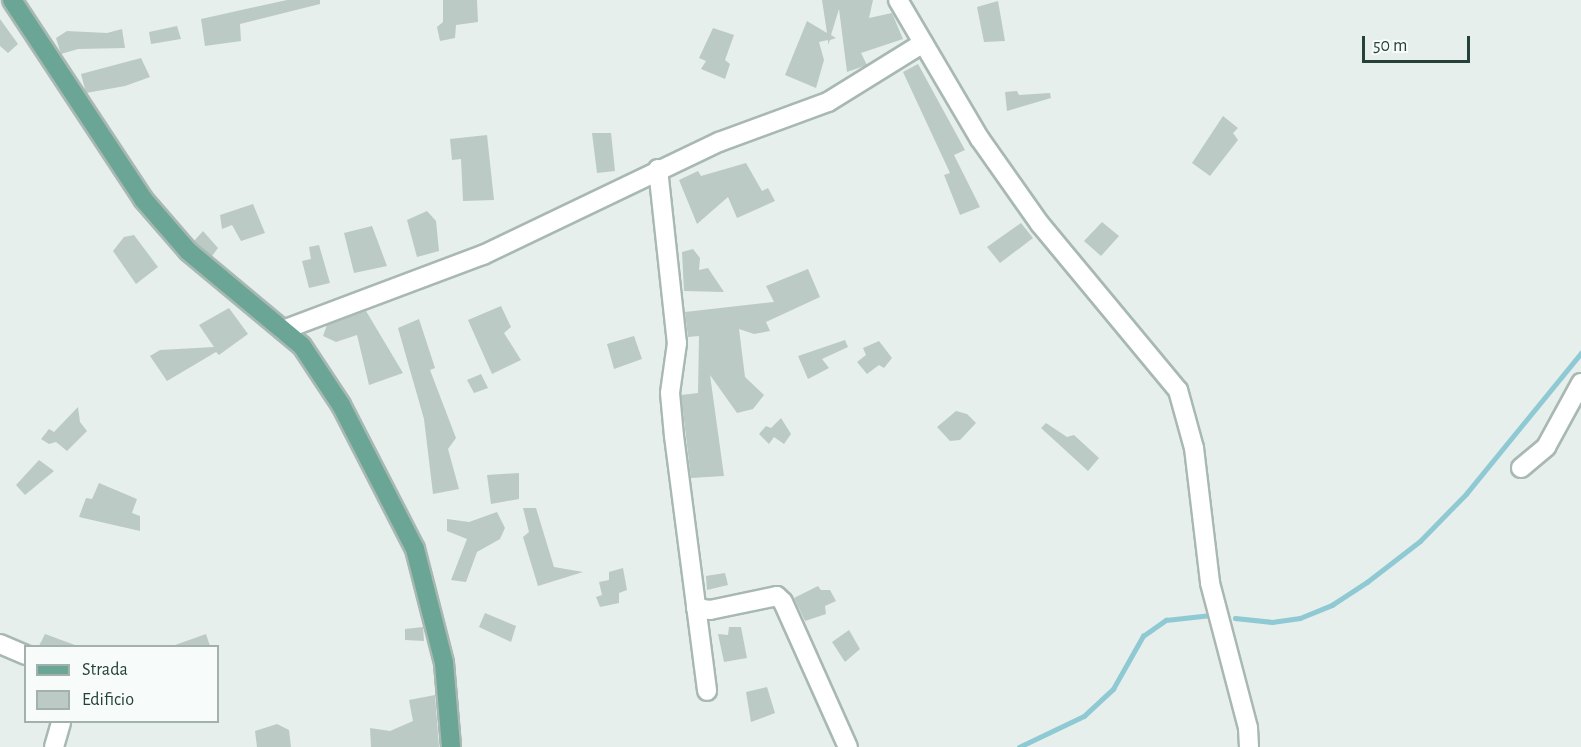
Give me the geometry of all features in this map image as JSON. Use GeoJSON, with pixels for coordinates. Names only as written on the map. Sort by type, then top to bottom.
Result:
{"type":"FeatureCollection","features":[{"type":"Feature","properties":{"kind":"main road"},"geometry":{"type":"LineString","coordinates":[[12,0],[142,199],[188,250],[302,346],[342,405],[415,549],[444,663],[451,747]]}},
{"type":"Feature","properties":{"kind":"street"},"geometry":{"type":"LineString","coordinates":[[898,0],[980,139],[1040,224],[1178,390],[1194,448],[1210,583],[1248,728],[1249,747]]}},
{"type":"Feature","properties":{"kind":"street"},"geometry":{"type":"LineString","coordinates":[[283,330],[483,255],[719,141],[828,102],[923,43]]}},
{"type":"Feature","properties":{"kind":"street"},"geometry":{"type":"LineString","coordinates":[[658,169],[677,343],[670,393],[674,436],[707,691]]}},
{"type":"Feature","properties":{"kind":"street"},"geometry":{"type":"LineString","coordinates":[[1521,468],[1546,447],[1581,383]]}},
{"type":"Feature","properties":{"kind":"street"},"geometry":{"type":"LineString","coordinates":[[696,608],[710,610],[777,596],[783,602],[848,747]]}},
{"type":"Feature","properties":{"kind":"street"},"geometry":{"type":"LineString","coordinates":[[0,644],[24,654]]}},
{"type":"Feature","properties":{"kind":"street"},"geometry":{"type":"LineString","coordinates":[[54,747],[61,723]]}},
{"type":"Feature","properties":{"kind":"building"},"geometry":{"type":"Polygon","coordinates":[[[287,0],[320,0],[320,4],[240,24],[241,41],[205,46],[201,19],[287,0]]]}},
{"type":"Feature","properties":{"kind":"building"},"geometry":{"type":"Polygon","coordinates":[[[443,0],[477,0],[478,22],[456,25],[455,38],[440,41],[437,27],[443,22],[443,0]]]}},
{"type":"Feature","properties":{"kind":"building"},"geometry":{"type":"Polygon","coordinates":[[[822,0],[873,0],[869,18],[892,13],[903,39],[861,53],[867,65],[847,72],[839,9],[831,35],[836,38],[830,40],[828,45],[828,40],[819,42],[824,60],[816,88],[785,75],[807,21],[827,33],[822,0]]]}},
{"type":"Feature","properties":{"kind":"building"},"geometry":{"type":"Polygon","coordinates":[[[998,1],[1005,41],[984,42],[977,7],[998,1]]]}},
{"type":"Feature","properties":{"kind":"building"},"geometry":{"type":"Polygon","coordinates":[[[0,19],[18,44],[8,53],[0,46],[0,19]]]}},
{"type":"Feature","properties":{"kind":"building"},"geometry":{"type":"Polygon","coordinates":[[[177,26],[181,39],[151,44],[149,32],[177,26]]]}},
{"type":"Feature","properties":{"kind":"building"},"geometry":{"type":"Polygon","coordinates":[[[713,28],[734,35],[725,60],[730,64],[725,79],[701,69],[706,61],[699,58],[713,28]]]}},
{"type":"Feature","properties":{"kind":"building"},"geometry":{"type":"Polygon","coordinates":[[[122,29],[125,48],[78,49],[61,54],[56,38],[67,31],[107,33],[122,29]]]}},
{"type":"Feature","properties":{"kind":"building"},"geometry":{"type":"Polygon","coordinates":[[[141,58],[150,77],[125,86],[86,93],[81,74],[141,58]]]}},
{"type":"Feature","properties":{"kind":"building"},"geometry":{"type":"Polygon","coordinates":[[[918,64],[965,150],[954,155],[980,207],[960,215],[944,175],[950,173],[903,72],[918,64]]]}},
{"type":"Feature","properties":{"kind":"building"},"geometry":{"type":"Polygon","coordinates":[[[1017,91],[1019,95],[1050,93],[1051,98],[1007,111],[1005,92],[1017,91]]]}},
{"type":"Feature","properties":{"kind":"building"},"geometry":{"type":"Polygon","coordinates":[[[1223,116],[1238,128],[1233,133],[1238,140],[1210,176],[1192,163],[1223,116]]]}},
{"type":"Feature","properties":{"kind":"building"},"geometry":{"type":"Polygon","coordinates":[[[592,133],[611,133],[615,171],[597,173],[592,133]]]}},
{"type":"Feature","properties":{"kind":"building"},"geometry":{"type":"Polygon","coordinates":[[[487,135],[494,200],[463,201],[461,159],[452,160],[450,139],[487,135]]]}},
{"type":"Feature","properties":{"kind":"building"},"geometry":{"type":"Polygon","coordinates":[[[746,163],[762,191],[768,188],[775,201],[737,218],[728,197],[697,224],[679,180],[698,171],[701,176],[746,163]]]}},
{"type":"Feature","properties":{"kind":"building"},"geometry":{"type":"Polygon","coordinates":[[[253,204],[265,233],[241,241],[232,225],[222,229],[220,215],[253,204]]]}},
{"type":"Feature","properties":{"kind":"building"},"geometry":{"type":"Polygon","coordinates":[[[427,211],[436,221],[439,251],[417,257],[407,220],[427,211]]]}},
{"type":"Feature","properties":{"kind":"building"},"geometry":{"type":"Polygon","coordinates":[[[1102,222],[1119,236],[1101,256],[1084,241],[1102,222]]]}},
{"type":"Feature","properties":{"kind":"building"},"geometry":{"type":"Polygon","coordinates":[[[1021,223],[1033,238],[1000,263],[987,247],[1021,223]]]}},
{"type":"Feature","properties":{"kind":"building"},"geometry":{"type":"Polygon","coordinates":[[[372,226],[387,266],[354,273],[344,233],[372,226]]]}},
{"type":"Feature","properties":{"kind":"building"},"geometry":{"type":"Polygon","coordinates":[[[203,231],[218,248],[212,256],[194,241],[203,231]]]}},
{"type":"Feature","properties":{"kind":"building"},"geometry":{"type":"Polygon","coordinates":[[[134,235],[158,267],[136,284],[113,251],[124,237],[134,235]]]}},
{"type":"Feature","properties":{"kind":"building"},"geometry":{"type":"Polygon","coordinates":[[[319,245],[330,283],[309,288],[302,261],[311,259],[309,247],[319,245]]]}},
{"type":"Feature","properties":{"kind":"building"},"geometry":{"type":"Polygon","coordinates":[[[693,249],[700,258],[699,270],[708,268],[724,292],[684,291],[682,252],[693,249]]]}},
{"type":"Feature","properties":{"kind":"building"},"geometry":{"type":"Polygon","coordinates":[[[808,269],[820,297],[766,322],[770,331],[754,334],[739,329],[745,377],[764,395],[753,409],[737,413],[710,375],[724,476],[691,478],[681,395],[698,393],[699,336],[688,337],[685,312],[774,302],[766,286],[808,269]]]}},
{"type":"Feature","properties":{"kind":"building"},"geometry":{"type":"Polygon","coordinates":[[[501,306],[511,327],[504,333],[521,360],[492,374],[468,320],[501,306]]]}},
{"type":"Feature","properties":{"kind":"building"},"geometry":{"type":"Polygon","coordinates":[[[229,308],[248,334],[219,355],[216,352],[167,381],[150,356],[160,350],[214,347],[199,325],[229,308]]]}},
{"type":"Feature","properties":{"kind":"building"},"geometry":{"type":"Polygon","coordinates":[[[366,311],[403,373],[369,385],[357,335],[336,342],[323,336],[327,325],[366,311]]]}},
{"type":"Feature","properties":{"kind":"building"},"geometry":{"type":"Polygon","coordinates":[[[419,319],[435,368],[430,370],[456,438],[448,449],[459,489],[433,494],[424,419],[398,328],[419,319]]]}},
{"type":"Feature","properties":{"kind":"building"},"geometry":{"type":"Polygon","coordinates":[[[634,336],[642,359],[614,369],[607,344],[634,336]]]}},
{"type":"Feature","properties":{"kind":"building"},"geometry":{"type":"Polygon","coordinates":[[[845,340],[848,347],[822,359],[829,368],[808,379],[798,356],[845,340]]]}},
{"type":"Feature","properties":{"kind":"building"},"geometry":{"type":"Polygon","coordinates":[[[879,341],[892,358],[884,368],[879,365],[867,374],[857,362],[866,355],[863,348],[879,341]]]}},
{"type":"Feature","properties":{"kind":"building"},"geometry":{"type":"Polygon","coordinates":[[[481,374],[488,388],[474,393],[467,380],[481,374]]]}},
{"type":"Feature","properties":{"kind":"building"},"geometry":{"type":"Polygon","coordinates":[[[78,407],[80,422],[87,431],[67,451],[56,442],[49,444],[41,439],[49,429],[54,432],[78,407]]]}},
{"type":"Feature","properties":{"kind":"building"},"geometry":{"type":"Polygon","coordinates":[[[956,411],[967,414],[976,423],[960,440],[950,441],[937,427],[956,411]]]}},
{"type":"Feature","properties":{"kind":"building"},"geometry":{"type":"Polygon","coordinates":[[[781,418],[791,434],[784,444],[774,437],[769,444],[759,434],[766,426],[771,428],[781,418]]]}},
{"type":"Feature","properties":{"kind":"building"},"geometry":{"type":"Polygon","coordinates":[[[1046,423],[1067,437],[1074,435],[1099,458],[1088,471],[1041,428],[1046,423]]]}},
{"type":"Feature","properties":{"kind":"building"},"geometry":{"type":"Polygon","coordinates":[[[39,460],[54,471],[25,495],[16,485],[39,460]]]}},
{"type":"Feature","properties":{"kind":"building"},"geometry":{"type":"Polygon","coordinates":[[[519,473],[519,499],[491,504],[487,475],[519,473]]]}},
{"type":"Feature","properties":{"kind":"building"},"geometry":{"type":"Polygon","coordinates":[[[99,483],[137,499],[132,513],[140,516],[140,531],[79,517],[86,498],[92,499],[99,483]]]}},
{"type":"Feature","properties":{"kind":"building"},"geometry":{"type":"Polygon","coordinates":[[[523,508],[536,508],[554,567],[583,572],[538,586],[523,537],[529,532],[523,508]]]}},
{"type":"Feature","properties":{"kind":"building"},"geometry":{"type":"Polygon","coordinates":[[[497,512],[505,528],[500,539],[477,552],[466,582],[451,580],[467,539],[447,531],[447,519],[469,522],[497,512]]]}},
{"type":"Feature","properties":{"kind":"building"},"geometry":{"type":"Polygon","coordinates":[[[623,568],[627,590],[619,593],[619,603],[600,607],[596,597],[602,595],[599,582],[609,580],[609,572],[623,568]]]}},
{"type":"Feature","properties":{"kind":"building"},"geometry":{"type":"Polygon","coordinates":[[[725,573],[728,585],[707,590],[706,576],[725,573]]]}},
{"type":"Feature","properties":{"kind":"building"},"geometry":{"type":"Polygon","coordinates":[[[818,586],[821,590],[830,590],[836,601],[825,606],[826,614],[805,621],[794,598],[818,586]]]}},
{"type":"Feature","properties":{"kind":"building"},"geometry":{"type":"Polygon","coordinates":[[[485,613],[516,626],[511,642],[479,627],[485,613]]]}},
{"type":"Feature","properties":{"kind":"building"},"geometry":{"type":"Polygon","coordinates":[[[423,627],[424,641],[405,640],[405,629],[423,627]]]}},
{"type":"Feature","properties":{"kind":"building"},"geometry":{"type":"Polygon","coordinates":[[[729,627],[741,627],[747,658],[724,662],[718,634],[728,635],[729,627]]]}},
{"type":"Feature","properties":{"kind":"building"},"geometry":{"type":"Polygon","coordinates":[[[849,630],[860,649],[845,662],[832,642],[849,630]]]}},
{"type":"Feature","properties":{"kind":"building"},"geometry":{"type":"Polygon","coordinates":[[[45,634],[75,645],[40,645],[45,634]]]}},
{"type":"Feature","properties":{"kind":"building"},"geometry":{"type":"Polygon","coordinates":[[[206,634],[210,645],[175,645],[206,634]]]}},
{"type":"Feature","properties":{"kind":"building"},"geometry":{"type":"Polygon","coordinates":[[[767,687],[775,713],[751,722],[746,692],[767,687]]]}},
{"type":"Feature","properties":{"kind":"building"},"geometry":{"type":"Polygon","coordinates":[[[435,695],[439,747],[371,747],[370,728],[390,731],[413,721],[409,700],[435,695]]]}},
{"type":"Feature","properties":{"kind":"building"},"geometry":{"type":"Polygon","coordinates":[[[277,724],[289,730],[291,747],[257,747],[255,731],[277,724]]]}},
{"type":"Feature","properties":{"kind":"waterway"},"geometry":{"type":"LineString","coordinates":[[1235,618],[1272,622],[1300,618],[1332,605],[1367,582],[1420,541],[1466,494],[1581,353]]}},
{"type":"Feature","properties":{"kind":"waterway"},"geometry":{"type":"LineString","coordinates":[[1019,747],[1084,716],[1113,689],[1143,636],[1166,620],[1211,615]]}}]}
